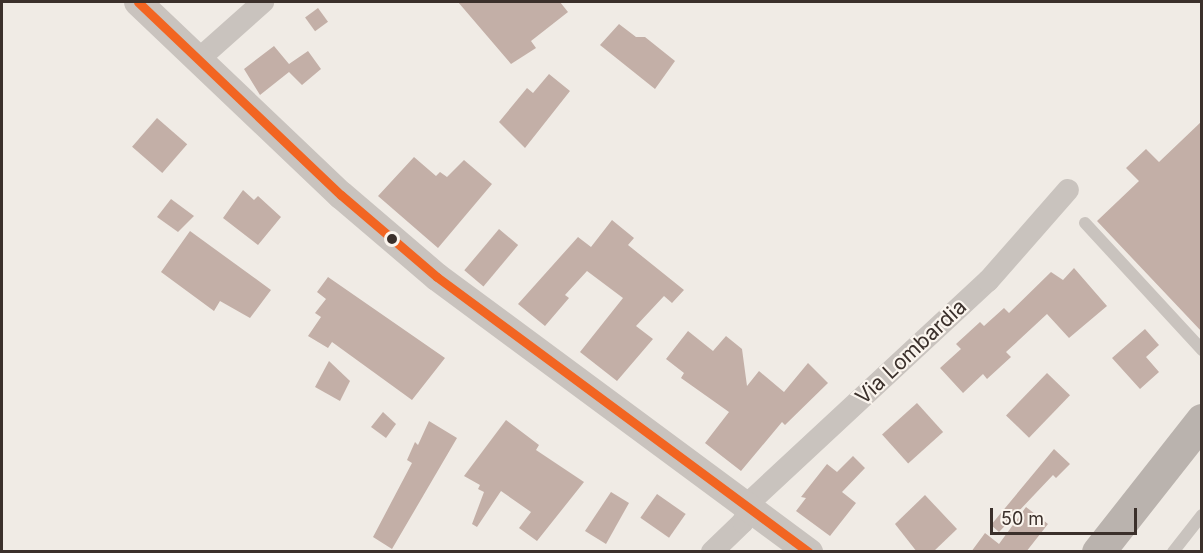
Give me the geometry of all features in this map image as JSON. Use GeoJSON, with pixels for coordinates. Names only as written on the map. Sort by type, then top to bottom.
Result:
{"type":"FeatureCollection","features":[{"type":"Feature","properties":{"kind":"main road"},"geometry":{"type":"LineString","coordinates":[[1098,552],[1202,420]]}},
{"type":"Feature","properties":{"kind":"street"},"geometry":{"type":"LineString","coordinates":[[138,2],[341,195],[437,277],[809,552]]}},
{"type":"Feature","properties":{"kind":"street"},"geometry":{"type":"LineString","coordinates":[[199,59],[263,2]]}},
{"type":"Feature","properties":{"kind":"street","name":"Via Lombardia"},"geometry":{"type":"LineString","coordinates":[[712,552],[743,522],[753,499],[988,281],[1068,190]]}},
{"type":"Feature","properties":{"kind":"lane"},"geometry":{"type":"LineString","coordinates":[[1085,223],[1202,350]]}},
{"type":"Feature","properties":{"kind":"lane"},"geometry":{"type":"LineString","coordinates":[[1173,552],[1202,514]]}},
{"type":"Feature","properties":{"kind":"building"},"geometry":{"type":"Polygon","coordinates":[[[458,2],[560,2],[568,12],[531,41],[536,48],[511,64],[458,2]]]}},
{"type":"Feature","properties":{"kind":"building"},"geometry":{"type":"Polygon","coordinates":[[[318,8],[328,22],[315,31],[305,17],[318,8]]]}},
{"type":"Feature","properties":{"kind":"building"},"geometry":{"type":"Polygon","coordinates":[[[619,24],[636,37],[645,37],[675,61],[655,89],[600,45],[619,24]]]}},
{"type":"Feature","properties":{"kind":"building"},"geometry":{"type":"Polygon","coordinates":[[[274,46],[289,64],[308,51],[321,69],[302,85],[289,72],[260,95],[244,69],[274,46]]]}},
{"type":"Feature","properties":{"kind":"building"},"geometry":{"type":"Polygon","coordinates":[[[549,74],[570,91],[525,148],[499,122],[527,88],[533,93],[549,74]]]}},
{"type":"Feature","properties":{"kind":"building"},"geometry":{"type":"Polygon","coordinates":[[[157,118],[187,144],[162,173],[132,147],[157,118]]]}},
{"type":"Feature","properties":{"kind":"building"},"geometry":{"type":"Polygon","coordinates":[[[1202,121],[1202,332],[1097,221],[1139,181],[1126,168],[1146,149],[1159,162],[1202,121]]]}},
{"type":"Feature","properties":{"kind":"building"},"geometry":{"type":"Polygon","coordinates":[[[414,157],[436,176],[440,172],[447,177],[464,160],[492,184],[438,248],[378,196],[414,157]]]}},
{"type":"Feature","properties":{"kind":"building"},"geometry":{"type":"Polygon","coordinates":[[[243,190],[254,200],[258,196],[281,217],[258,245],[223,218],[243,190]]]}},
{"type":"Feature","properties":{"kind":"building"},"geometry":{"type":"Polygon","coordinates":[[[171,199],[194,216],[178,232],[157,217],[171,199]]]}},
{"type":"Feature","properties":{"kind":"building"},"geometry":{"type":"Polygon","coordinates":[[[612,220],[634,238],[628,245],[684,290],[672,303],[664,296],[636,326],[653,339],[617,381],[580,352],[623,298],[587,271],[565,295],[569,298],[545,326],[518,304],[578,237],[591,247],[612,220]]]}},
{"type":"Feature","properties":{"kind":"building"},"geometry":{"type":"Polygon","coordinates":[[[499,229],[518,245],[483,286],[464,270],[499,229]]]}},
{"type":"Feature","properties":{"kind":"building"},"geometry":{"type":"Polygon","coordinates":[[[190,231],[271,290],[250,318],[220,301],[214,311],[161,272],[190,231]]]}},
{"type":"Feature","properties":{"kind":"building"},"geometry":{"type":"Polygon","coordinates":[[[1074,268],[1107,306],[1069,338],[1047,314],[1006,352],[1011,357],[987,379],[983,374],[963,393],[940,368],[961,349],[956,344],[980,322],[984,326],[1004,308],[1009,313],[1051,272],[1063,280],[1074,268]]]}},
{"type":"Feature","properties":{"kind":"building"},"geometry":{"type":"Polygon","coordinates":[[[328,277],[445,358],[412,400],[332,342],[328,348],[308,336],[321,317],[315,313],[326,299],[317,292],[328,277]]]}},
{"type":"Feature","properties":{"kind":"building"},"geometry":{"type":"Polygon","coordinates":[[[1145,329],[1159,345],[1146,357],[1159,372],[1140,389],[1112,358],[1145,329]]]}},
{"type":"Feature","properties":{"kind":"building"},"geometry":{"type":"Polygon","coordinates":[[[688,331],[713,351],[726,336],[742,349],[747,386],[759,371],[784,392],[808,363],[828,383],[785,425],[782,422],[741,471],[705,443],[729,412],[681,378],[684,373],[666,359],[688,331]]]}},
{"type":"Feature","properties":{"kind":"building"},"geometry":{"type":"Polygon","coordinates":[[[329,361],[350,381],[340,401],[315,387],[329,361]]]}},
{"type":"Feature","properties":{"kind":"building"},"geometry":{"type":"Polygon","coordinates":[[[1047,373],[1070,395],[1029,438],[1006,415],[1047,373]]]}},
{"type":"Feature","properties":{"kind":"building"},"geometry":{"type":"Polygon","coordinates":[[[917,403],[943,432],[908,463],[882,434],[917,403]]]}},
{"type":"Feature","properties":{"kind":"building"},"geometry":{"type":"Polygon","coordinates":[[[383,412],[396,424],[386,438],[371,427],[383,412]]]}},
{"type":"Feature","properties":{"kind":"building"},"geometry":{"type":"Polygon","coordinates":[[[506,420],[539,445],[536,450],[584,482],[537,541],[519,528],[531,512],[501,491],[477,527],[472,524],[484,492],[478,489],[480,485],[464,476],[506,420]]]}},
{"type":"Feature","properties":{"kind":"building"},"geometry":{"type":"Polygon","coordinates":[[[429,421],[457,438],[392,549],[373,537],[412,463],[407,460],[415,442],[418,445],[429,421]]]}},
{"type":"Feature","properties":{"kind":"building"},"geometry":{"type":"Polygon","coordinates":[[[1054,449],[1070,464],[1056,478],[1053,475],[999,532],[991,525],[1054,449]]]}},
{"type":"Feature","properties":{"kind":"building"},"geometry":{"type":"Polygon","coordinates":[[[853,456],[865,468],[842,492],[856,503],[830,536],[796,511],[806,498],[801,497],[827,464],[837,472],[853,456]]]}},
{"type":"Feature","properties":{"kind":"building"},"geometry":{"type":"Polygon","coordinates":[[[611,492],[629,503],[606,544],[585,531],[611,492]]]}},
{"type":"Feature","properties":{"kind":"building"},"geometry":{"type":"Polygon","coordinates":[[[657,494],[686,514],[669,538],[640,518],[657,494]]]}},
{"type":"Feature","properties":{"kind":"building"},"geometry":{"type":"Polygon","coordinates":[[[925,495],[957,529],[933,552],[917,552],[895,524],[925,495]]]}},
{"type":"Feature","properties":{"kind":"building"},"geometry":{"type":"Polygon","coordinates":[[[1026,507],[1048,524],[1026,552],[971,552],[985,533],[999,544],[1026,507]]]}},
{"type":"Feature","properties":{"kind":"transit line"},"geometry":{"type":"LineString","coordinates":[[138,2],[341,195],[437,277],[808,552]]}}]}
